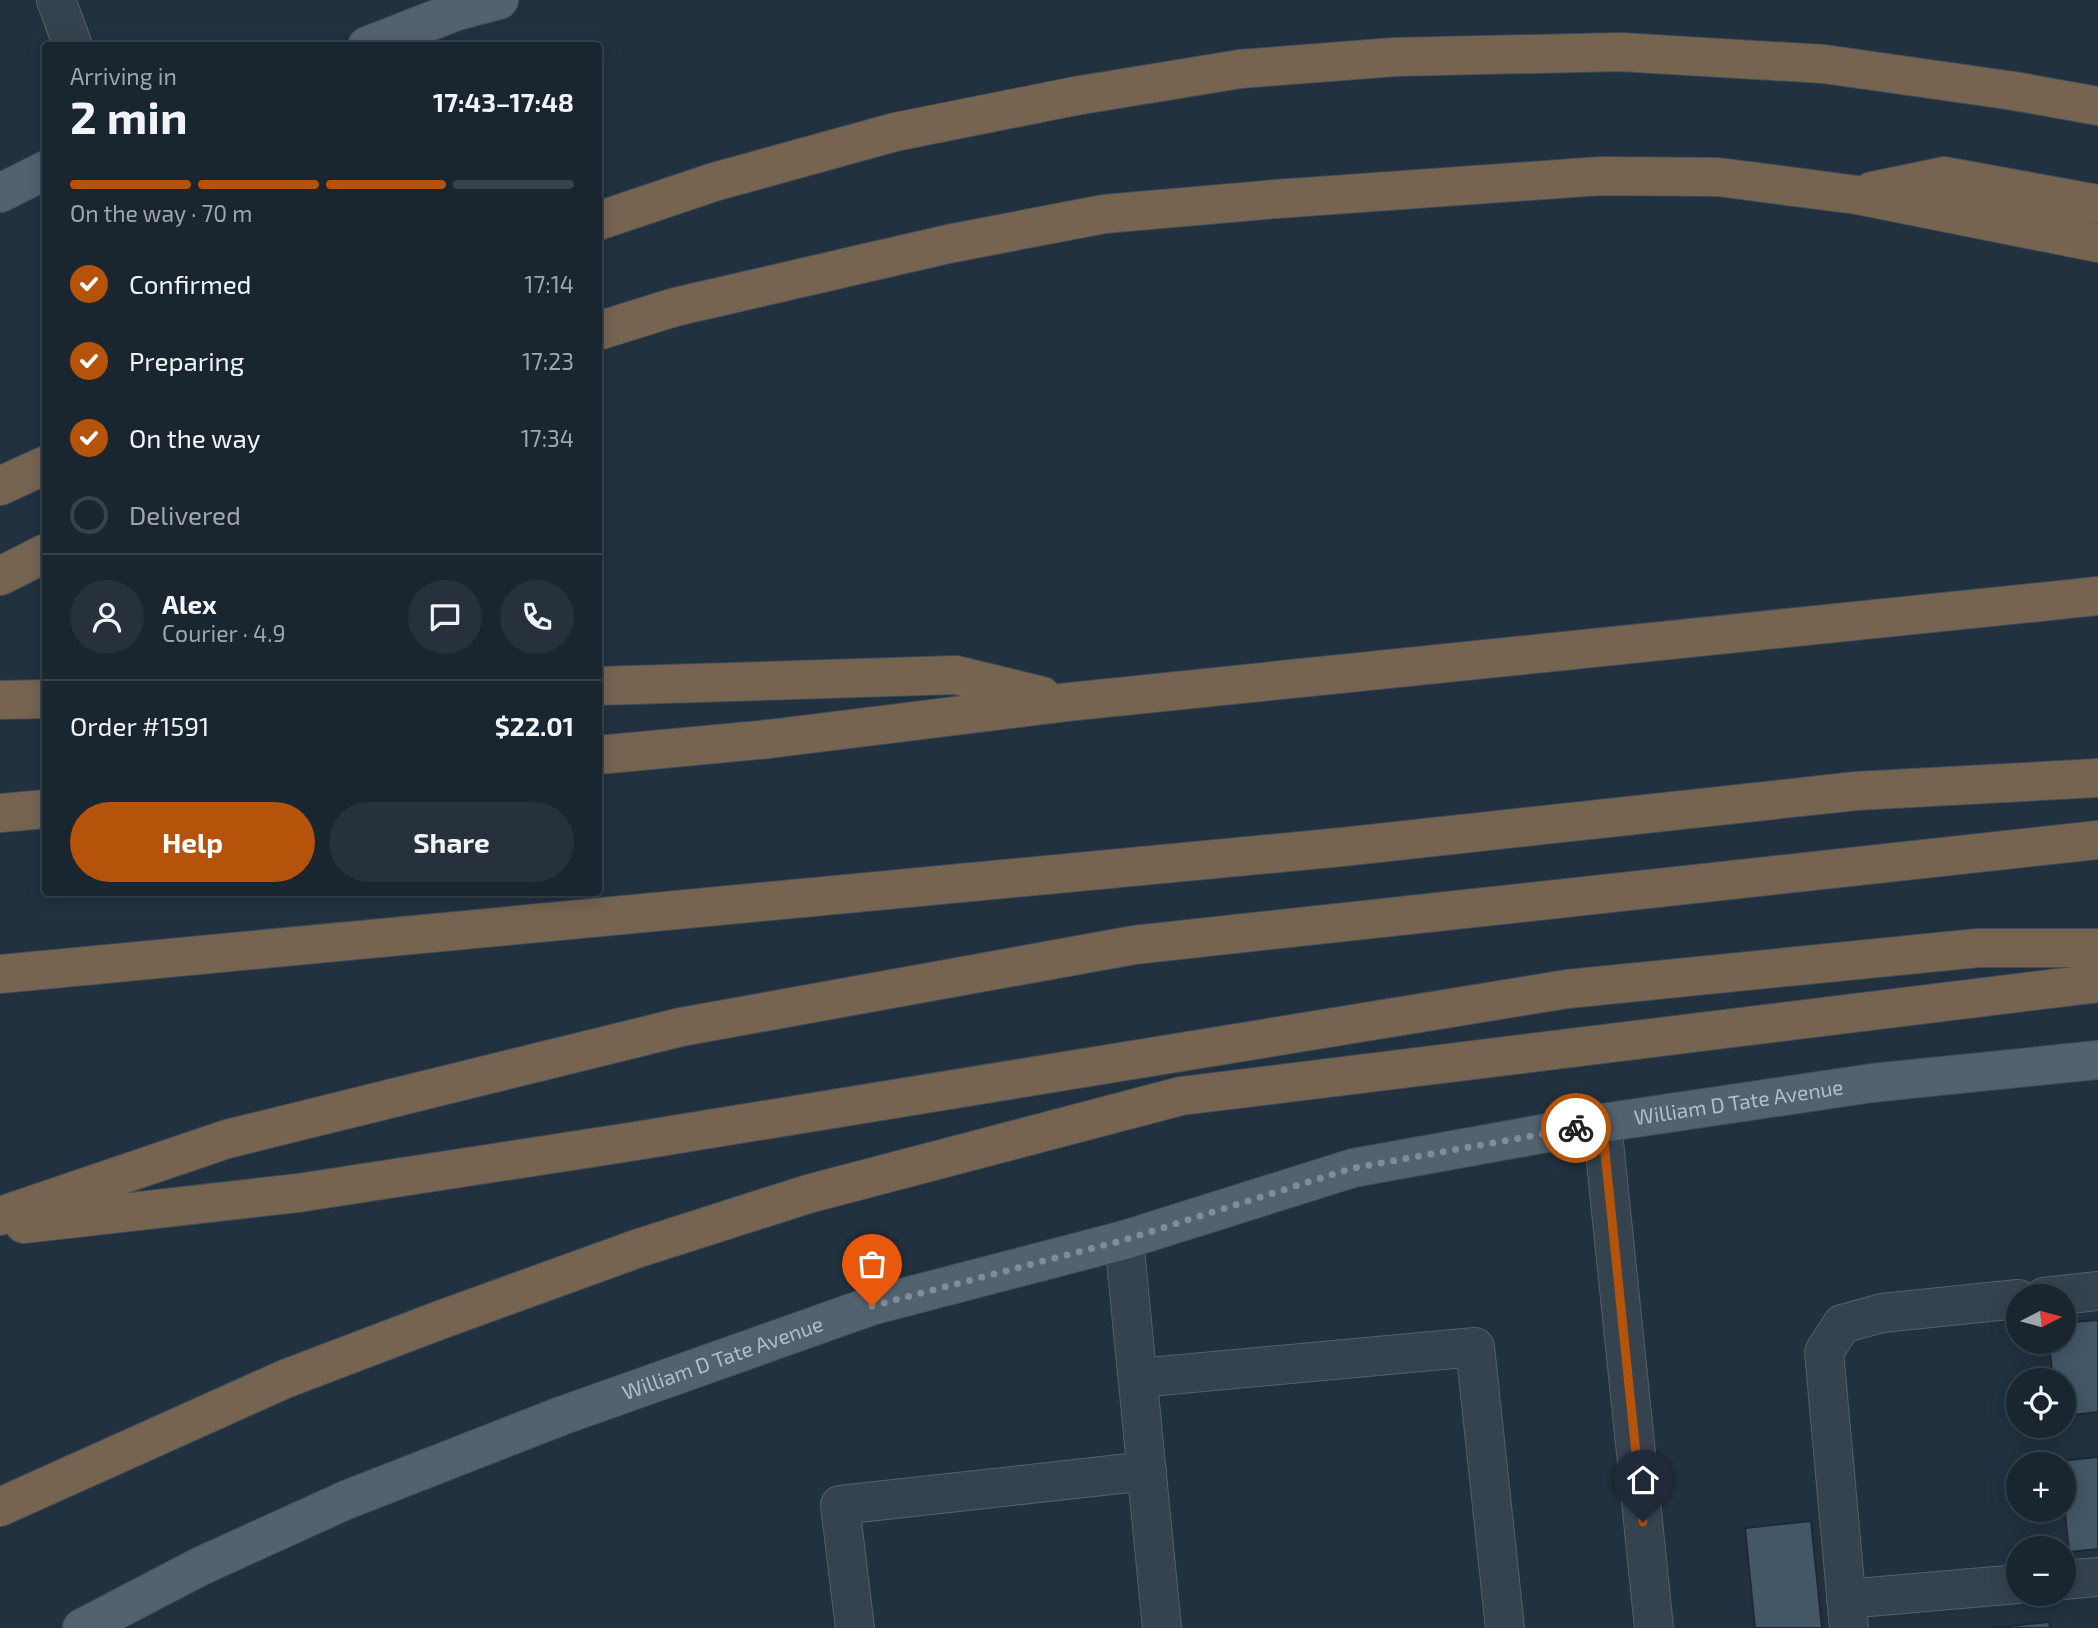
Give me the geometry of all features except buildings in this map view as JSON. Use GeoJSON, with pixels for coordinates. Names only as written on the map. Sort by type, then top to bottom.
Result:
{"type":"FeatureCollection","features":[{"type":"Feature","properties":{"kind":"highway"},"geometry":{"type":"LineString","coordinates":[[602,220],[714,183],[895,132],[1075,96],[1253,68],[1395,57],[1620,52],[1824,64],[2098,106]]}},
{"type":"Feature","properties":{"kind":"highway"},"geometry":{"type":"LineString","coordinates":[[602,330],[675,307],[948,244],[1104,214],[1601,176],[1718,177],[1857,195],[2098,243]]}},
{"type":"Feature","properties":{"kind":"highway"},"geometry":{"type":"LineString","coordinates":[[1857,195],[1944,176],[2098,204]]}},
{"type":"Feature","properties":{"kind":"highway"},"geometry":{"type":"LineString","coordinates":[[0,486],[42,467]]}},
{"type":"Feature","properties":{"kind":"highway"},"geometry":{"type":"LineString","coordinates":[[0,576],[42,555]]}},
{"type":"Feature","properties":{"kind":"highway"},"geometry":{"type":"LineString","coordinates":[[602,755],[769,739],[1068,702],[2098,596]]}},
{"type":"Feature","properties":{"kind":"highway"},"geometry":{"type":"LineString","coordinates":[[602,686],[956,675],[1068,702]]}},
{"type":"Feature","properties":{"kind":"highway"},"geometry":{"type":"LineString","coordinates":[[0,700],[42,699]]}},
{"type":"Feature","properties":{"kind":"highway"},"geometry":{"type":"LineString","coordinates":[[0,974],[1342,847],[1856,792],[2098,778]]}},
{"type":"Feature","properties":{"kind":"highway"},"geometry":{"type":"LineString","coordinates":[[0,813],[42,809]]}},
{"type":"Feature","properties":{"kind":"highway"},"geometry":{"type":"LineString","coordinates":[[0,1216],[227,1139],[681,1027],[1134,945],[2098,840]]}},
{"type":"Feature","properties":{"kind":"highway"},"geometry":{"type":"LineString","coordinates":[[0,1227],[298,1193],[1567,989],[1978,948],[2098,948]]}},
{"type":"Feature","properties":{"kind":"highway"},"geometry":{"type":"LineString","coordinates":[[0,1507],[285,1379],[636,1250],[808,1194],[1181,1096],[2098,983]]}},
{"type":"Feature","properties":{"kind":"main road"},"geometry":{"type":"LineString","coordinates":[[377,42],[454,12],[499,0]]}},
{"type":"Feature","properties":{"kind":"main road"},"geometry":{"type":"LineString","coordinates":[[0,193],[42,172]]}},
{"type":"Feature","properties":{"kind":"main road","name":"William D Tate Avenue"},"geometry":{"type":"LineString","coordinates":[[82,1628],[201,1566],[346,1500],[572,1412],[872,1306],[1124,1240],[1353,1168],[1602,1123],[1871,1083],[2098,1060]]}},
{"type":"Feature","properties":{"kind":"street"},"geometry":{"type":"LineString","coordinates":[[56,0],[72,42]]}},
{"type":"Feature","properties":{"kind":"street"},"geometry":{"type":"LineString","coordinates":[[1602,1123],[1654,1628]]}},
{"type":"Feature","properties":{"kind":"street"},"geometry":{"type":"LineString","coordinates":[[1124,1240],[1162,1628]]}},
{"type":"Feature","properties":{"kind":"street"},"geometry":{"type":"LineString","coordinates":[[2076,1293],[2098,1291]]}},
{"type":"Feature","properties":{"kind":"street"},"geometry":{"type":"LineString","coordinates":[[2006,1300],[1882,1313],[1842,1324],[1824,1352],[1848,1614],[2006,1586]]}},
{"type":"Feature","properties":{"kind":"street"},"geometry":{"type":"LineString","coordinates":[[1138,1378],[1475,1347],[1505,1628]]}},
{"type":"Feature","properties":{"kind":"street"},"geometry":{"type":"LineString","coordinates":[[855,1628],[840,1505],[1147,1471]]}},
{"type":"Feature","properties":{"kind":"street"},"geometry":{"type":"LineString","coordinates":[[2076,1579],[2098,1577]]}},
{"type":"Feature","properties":{"kind":"way so far"},"geometry":{"type":"LineString","coordinates":[[872,1306],[1124,1240],[1353,1168],[1576,1128]]}},
{"type":"Feature","properties":{"kind":"route"},"geometry":{"type":"LineString","coordinates":[[1576,1128],[1602,1123],[1643,1522]]}}]}
